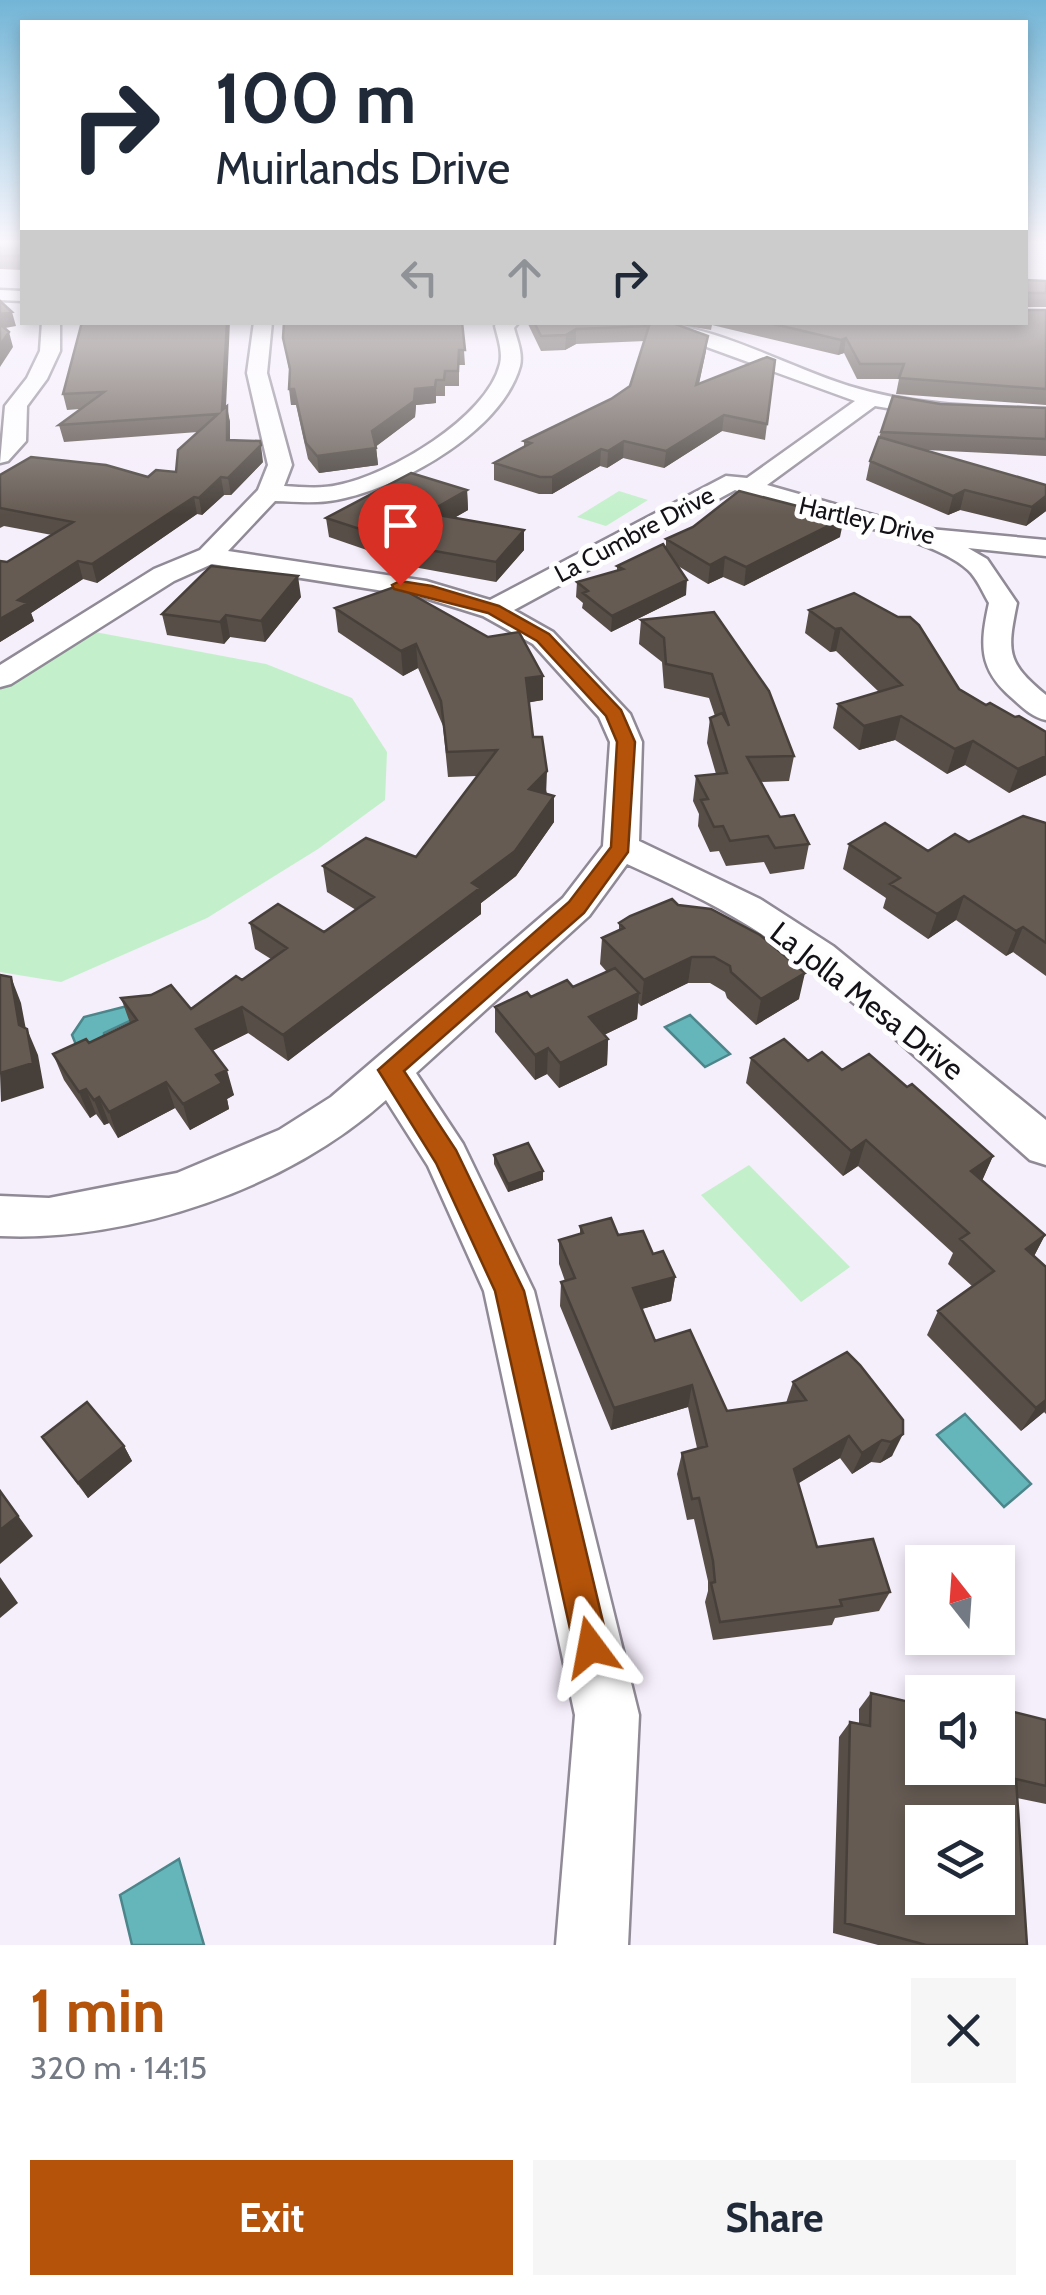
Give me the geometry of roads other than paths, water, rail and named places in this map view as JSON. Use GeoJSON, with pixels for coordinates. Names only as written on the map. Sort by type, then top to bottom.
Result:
{"type":"FeatureCollection","features":[{"type":"Feature","properties":{"kind":"street"},"geometry":{"type":"LineString","coordinates":[[0,456],[15,441],[16,406],[37,379],[50,352],[51,334]]}},
{"type":"Feature","properties":{"kind":"street"},"geometry":{"type":"LineString","coordinates":[[0,678],[164,575],[209,556],[270,493],[280,466],[258,373],[262,334]]}},
{"type":"Feature","properties":{"kind":"street"},"geometry":{"type":"LineString","coordinates":[[270,493],[338,493],[374,482],[448,443],[499,388],[510,365],[505,334]]}},
{"type":"Feature","properties":{"kind":"street"},"geometry":{"type":"LineString","coordinates":[[690,334],[871,399],[981,413],[1046,416]]}},
{"type":"Feature","properties":{"kind":"street","name":"La Cumbre Drive"},"geometry":{"type":"LineString","coordinates":[[494,610],[734,481],[750,486],[871,399]]}},
{"type":"Feature","properties":{"kind":"street","name":"Hartley Drive"},"geometry":{"type":"LineString","coordinates":[[750,486],[774,497],[918,536],[1046,548]]}},
{"type":"Feature","properties":{"kind":"street"},"geometry":{"type":"LineString","coordinates":[[918,536],[940,542],[978,566],[1002,603],[992,649],[998,669],[1046,711]]}},
{"type":"Feature","properties":{"kind":"street"},"geometry":{"type":"LineString","coordinates":[[0,1216],[49,1218],[184,1192],[294,1143],[347,1109],[576,908],[621,847],[626,742],[614,714],[543,638],[494,610],[426,589],[209,556]]}},
{"type":"Feature","properties":{"kind":"street","name":"La Jolla Mesa Drive"},"geometry":{"type":"LineString","coordinates":[[621,847],[687,876],[782,929],[834,966],[1046,1147]]}},
{"type":"Feature","properties":{"kind":"street"},"geometry":{"type":"LineString","coordinates":[[390,1070],[447,1158],[509,1291],[607,1714],[592,1945]]}},
{"type":"Feature","properties":{"kind":"water"},"geometry":{"type":"Polygon","coordinates":[[[147,1001],[153,1010],[104,1033],[104,1041],[79,1052],[72,1035],[84,1017],[147,1001]]]}},
{"type":"Feature","properties":{"kind":"water"},"geometry":{"type":"Polygon","coordinates":[[[690,1015],[730,1054],[705,1067],[665,1027],[690,1015]]]}},
{"type":"Feature","properties":{"kind":"water"},"geometry":{"type":"Polygon","coordinates":[[[965,1414],[1031,1484],[1004,1507],[937,1435],[965,1414]]]}},
{"type":"Feature","properties":{"kind":"water"},"geometry":{"type":"Polygon","coordinates":[[[179,1859],[204,1945],[132,1945],[120,1895],[179,1859]]]}}]}
